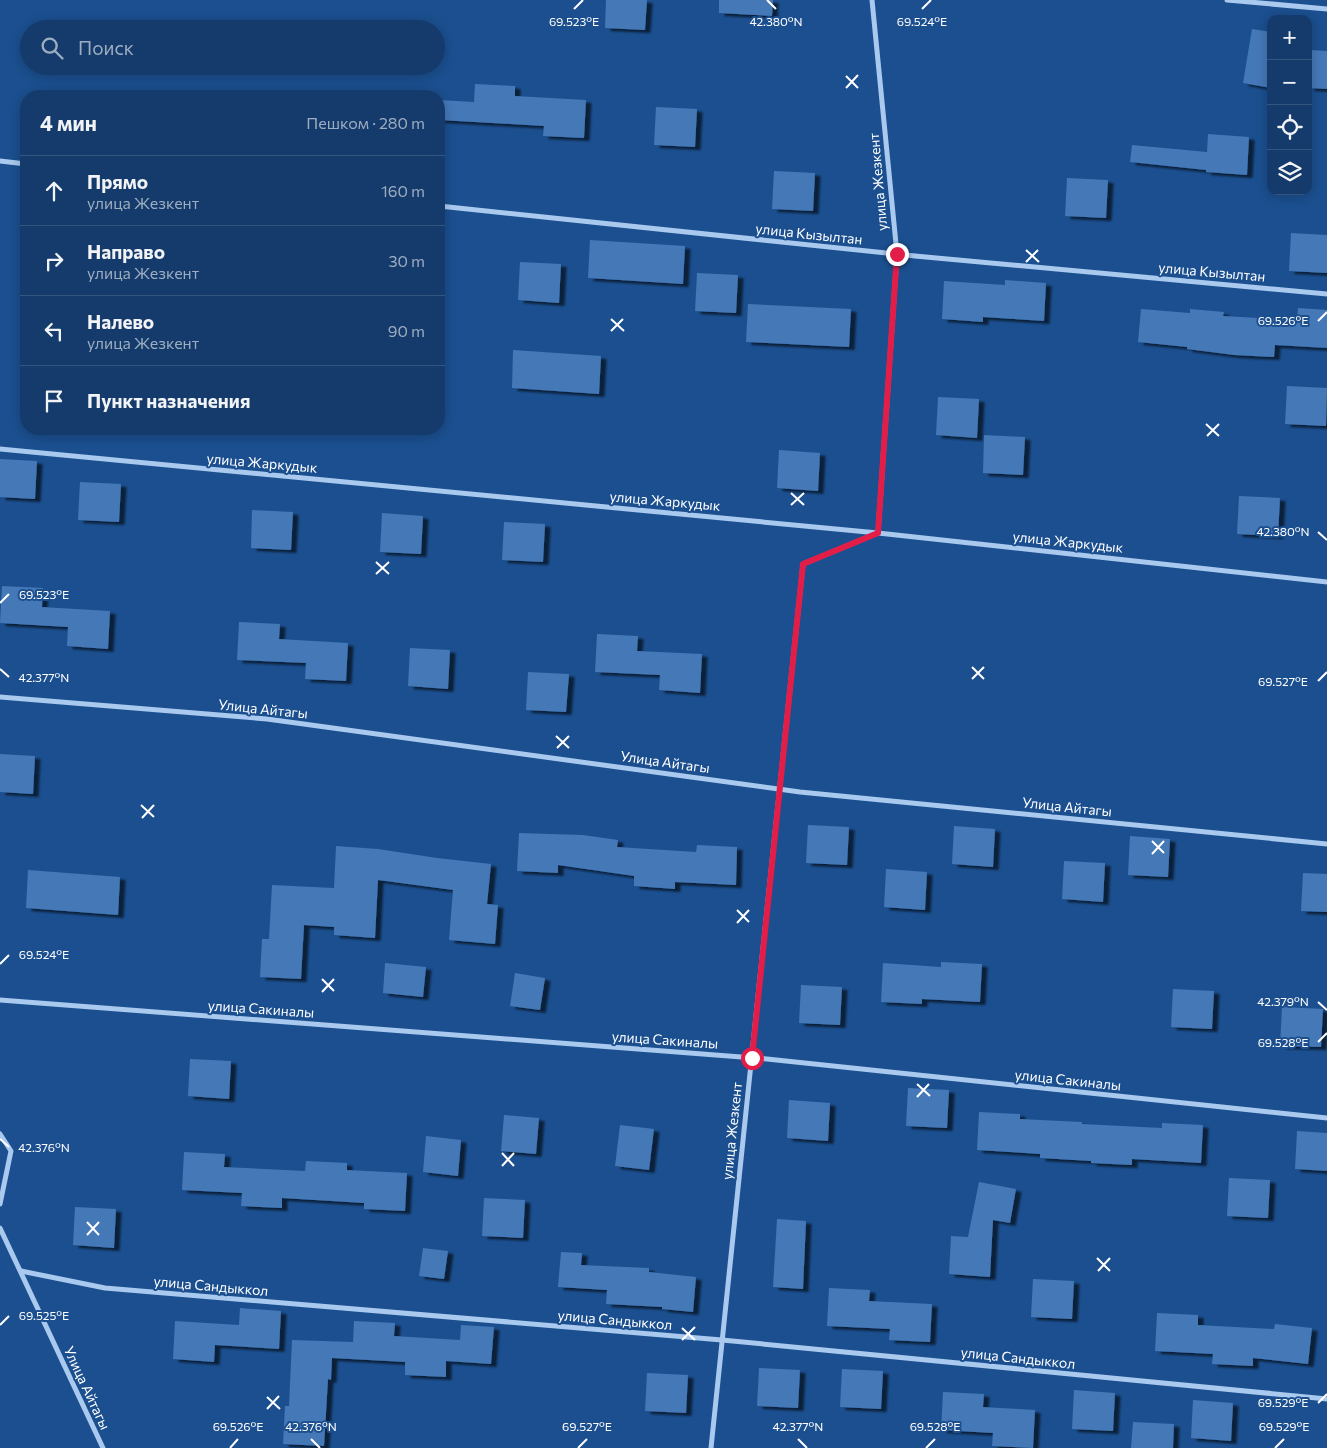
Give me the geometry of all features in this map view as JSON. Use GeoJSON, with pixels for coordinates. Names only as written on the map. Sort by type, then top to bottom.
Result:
{"type":"FeatureCollection","features":[{"type":"Feature","properties":{"kind":"street","name":"улица Жезкент"},"geometry":{"type":"LineString","coordinates":[[710,1448],[803,564],[878,533],[897,254],[872,0]]}},
{"type":"Feature","properties":{"kind":"street"},"geometry":{"type":"LineString","coordinates":[[1226,0],[1327,9]]}},
{"type":"Feature","properties":{"kind":"street"},"geometry":{"type":"LineString","coordinates":[[0,161],[20,163]]}},
{"type":"Feature","properties":{"kind":"street","name":"улица Кызылтан"},"geometry":{"type":"LineString","coordinates":[[445,207],[897,254],[1327,294]]}},
{"type":"Feature","properties":{"kind":"street","name":"улица Жаркудык"},"geometry":{"type":"LineString","coordinates":[[0,449],[878,533],[1327,582]]}},
{"type":"Feature","properties":{"kind":"street","name":"Улица Айтагы"},"geometry":{"type":"LineString","coordinates":[[0,697],[268,719],[780,789],[1327,844]]}},
{"type":"Feature","properties":{"kind":"street","name":"улица Сакиналы"},"geometry":{"type":"LineString","coordinates":[[0,1000],[752,1058],[1327,1118]]}},
{"type":"Feature","properties":{"kind":"street"},"geometry":{"type":"LineString","coordinates":[[0,1134],[11,1151],[0,1204]]}},
{"type":"Feature","properties":{"kind":"street","name":"Улица Айтагы"},"geometry":{"type":"LineString","coordinates":[[0,1228],[103,1448]]}},
{"type":"Feature","properties":{"kind":"street","name":"улица Сандыккол"},"geometry":{"type":"LineString","coordinates":[[21,1271],[105,1288],[722,1340],[1327,1399]]}},
{"type":"Feature","properties":{"kind":"building"},"geometry":{"type":"Polygon","coordinates":[[[606,0],[647,0],[645,30],[605,28],[606,0]]]}},
{"type":"Feature","properties":{"kind":"building"},"geometry":{"type":"Polygon","coordinates":[[[719,0],[773,0],[772,16],[719,13],[719,0]]]}},
{"type":"Feature","properties":{"kind":"building"},"geometry":{"type":"Polygon","coordinates":[[[1252,29],[1267,31],[1267,87],[1243,83],[1252,29]]]}},
{"type":"Feature","properties":{"kind":"building"},"geometry":{"type":"Polygon","coordinates":[[[1312,50],[1327,51],[1327,89],[1312,88],[1312,50]]]}},
{"type":"Feature","properties":{"kind":"building"},"geometry":{"type":"Polygon","coordinates":[[[475,84],[515,86],[515,96],[586,100],[584,138],[543,136],[544,126],[445,120],[445,100],[474,102],[475,84]]]}},
{"type":"Feature","properties":{"kind":"building"},"geometry":{"type":"Polygon","coordinates":[[[656,107],[697,109],[695,147],[654,145],[656,107]]]}},
{"type":"Feature","properties":{"kind":"building"},"geometry":{"type":"Polygon","coordinates":[[[1208,134],[1249,137],[1247,175],[1206,172],[1206,170],[1130,162],[1132,145],[1207,152],[1208,134]]]}},
{"type":"Feature","properties":{"kind":"building"},"geometry":{"type":"Polygon","coordinates":[[[774,171],[815,173],[813,211],[772,209],[774,171]]]}},
{"type":"Feature","properties":{"kind":"building"},"geometry":{"type":"Polygon","coordinates":[[[1067,178],[1108,180],[1106,218],[1065,216],[1067,178]]]}},
{"type":"Feature","properties":{"kind":"building"},"geometry":{"type":"Polygon","coordinates":[[[1291,233],[1327,235],[1327,273],[1289,271],[1291,233]]]}},
{"type":"Feature","properties":{"kind":"building"},"geometry":{"type":"Polygon","coordinates":[[[590,240],[685,246],[683,284],[588,278],[590,240]]]}},
{"type":"Feature","properties":{"kind":"building"},"geometry":{"type":"Polygon","coordinates":[[[520,262],[561,264],[559,303],[518,300],[520,262]]]}},
{"type":"Feature","properties":{"kind":"building"},"geometry":{"type":"Polygon","coordinates":[[[697,273],[738,275],[736,313],[695,311],[697,273]]]}},
{"type":"Feature","properties":{"kind":"building"},"geometry":{"type":"Polygon","coordinates":[[[1005,280],[1046,283],[1044,321],[983,317],[983,322],[942,319],[944,281],[1005,285],[1005,280]]]}},
{"type":"Feature","properties":{"kind":"building"},"geometry":{"type":"Polygon","coordinates":[[[748,304],[851,309],[849,347],[746,342],[748,304]]]}},
{"type":"Feature","properties":{"kind":"building"},"geometry":{"type":"Polygon","coordinates":[[[1298,308],[1327,310],[1327,348],[1275,345],[1274,357],[1234,355],[1187,349],[1187,347],[1138,342],[1141,309],[1190,313],[1190,309],[1224,312],[1223,316],[1297,320],[1298,308]]]}},
{"type":"Feature","properties":{"kind":"building"},"geometry":{"type":"Polygon","coordinates":[[[513,350],[601,356],[599,394],[512,388],[513,350]]]}},
{"type":"Feature","properties":{"kind":"building"},"geometry":{"type":"Polygon","coordinates":[[[1287,386],[1327,388],[1326,426],[1285,424],[1287,386]]]}},
{"type":"Feature","properties":{"kind":"building"},"geometry":{"type":"Polygon","coordinates":[[[938,397],[979,399],[977,438],[936,435],[938,397]]]}},
{"type":"Feature","properties":{"kind":"building"},"geometry":{"type":"Polygon","coordinates":[[[984,435],[1025,437],[1023,475],[983,473],[984,435]]]}},
{"type":"Feature","properties":{"kind":"building"},"geometry":{"type":"Polygon","coordinates":[[[779,450],[820,453],[818,491],[777,488],[779,450]]]}},
{"type":"Feature","properties":{"kind":"building"},"geometry":{"type":"Polygon","coordinates":[[[0,459],[37,461],[35,499],[0,497],[0,459]]]}},
{"type":"Feature","properties":{"kind":"building"},"geometry":{"type":"Polygon","coordinates":[[[80,482],[121,484],[119,522],[78,520],[80,482]]]}},
{"type":"Feature","properties":{"kind":"building"},"geometry":{"type":"Polygon","coordinates":[[[1239,496],[1280,498],[1278,536],[1237,534],[1239,496]]]}},
{"type":"Feature","properties":{"kind":"building"},"geometry":{"type":"Polygon","coordinates":[[[252,510],[293,512],[291,550],[251,548],[252,510]]]}},
{"type":"Feature","properties":{"kind":"building"},"geometry":{"type":"Polygon","coordinates":[[[382,513],[423,516],[421,554],[380,552],[382,513]]]}},
{"type":"Feature","properties":{"kind":"building"},"geometry":{"type":"Polygon","coordinates":[[[504,522],[545,524],[543,562],[502,560],[504,522]]]}},
{"type":"Feature","properties":{"kind":"building"},"geometry":{"type":"Polygon","coordinates":[[[2,586],[43,588],[42,607],[110,611],[108,649],[67,646],[68,627],[0,623],[2,586]]]}},
{"type":"Feature","properties":{"kind":"building"},"geometry":{"type":"Polygon","coordinates":[[[239,622],[280,624],[279,639],[348,643],[346,681],[305,679],[306,663],[237,660],[239,622]]]}},
{"type":"Feature","properties":{"kind":"building"},"geometry":{"type":"Polygon","coordinates":[[[597,634],[638,636],[637,651],[702,654],[700,693],[659,690],[660,675],[595,672],[597,634]]]}},
{"type":"Feature","properties":{"kind":"building"},"geometry":{"type":"Polygon","coordinates":[[[410,648],[450,650],[448,689],[408,686],[410,648]]]}},
{"type":"Feature","properties":{"kind":"building"},"geometry":{"type":"Polygon","coordinates":[[[528,672],[569,674],[566,712],[526,710],[528,672]]]}},
{"type":"Feature","properties":{"kind":"building"},"geometry":{"type":"Polygon","coordinates":[[[0,754],[35,756],[33,794],[0,792],[0,754]]]}},
{"type":"Feature","properties":{"kind":"building"},"geometry":{"type":"Polygon","coordinates":[[[808,825],[849,827],[847,865],[806,863],[808,825]]]}},
{"type":"Feature","properties":{"kind":"building"},"geometry":{"type":"Polygon","coordinates":[[[954,826],[995,829],[993,867],[952,864],[954,826]]]}},
{"type":"Feature","properties":{"kind":"building"},"geometry":{"type":"Polygon","coordinates":[[[519,833],[583,835],[618,840],[617,847],[696,852],[697,845],[737,847],[736,885],[675,882],[675,889],[634,886],[634,876],[558,865],[558,873],[517,871],[519,833]]]}},
{"type":"Feature","properties":{"kind":"building"},"geometry":{"type":"Polygon","coordinates":[[[1130,836],[1170,839],[1168,877],[1128,875],[1130,836]]]}},
{"type":"Feature","properties":{"kind":"building"},"geometry":{"type":"Polygon","coordinates":[[[336,846],[378,849],[491,864],[487,904],[498,905],[495,944],[449,940],[453,890],[378,880],[375,938],[334,935],[334,927],[304,925],[301,979],[260,977],[262,939],[269,939],[272,885],[334,888],[336,846]]]}},
{"type":"Feature","properties":{"kind":"building"},"geometry":{"type":"Polygon","coordinates":[[[1064,861],[1105,863],[1103,902],[1062,899],[1064,861]]]}},
{"type":"Feature","properties":{"kind":"building"},"geometry":{"type":"Polygon","coordinates":[[[886,869],[927,872],[925,910],[884,907],[886,869]]]}},
{"type":"Feature","properties":{"kind":"building"},"geometry":{"type":"Polygon","coordinates":[[[28,870],[120,877],[118,915],[26,908],[28,870]]]}},
{"type":"Feature","properties":{"kind":"building"},"geometry":{"type":"Polygon","coordinates":[[[1303,873],[1327,874],[1327,912],[1301,911],[1303,873]]]}},
{"type":"Feature","properties":{"kind":"building"},"geometry":{"type":"Polygon","coordinates":[[[941,962],[982,964],[980,1002],[922,999],[922,1004],[881,1002],[883,963],[941,967],[941,962]]]}},
{"type":"Feature","properties":{"kind":"building"},"geometry":{"type":"Polygon","coordinates":[[[385,963],[426,967],[423,997],[383,993],[385,963]]]}},
{"type":"Feature","properties":{"kind":"building"},"geometry":{"type":"Polygon","coordinates":[[[515,973],[545,978],[540,1010],[510,1006],[515,973]]]}},
{"type":"Feature","properties":{"kind":"building"},"geometry":{"type":"Polygon","coordinates":[[[801,985],[842,987],[840,1025],[799,1023],[801,985]]]}},
{"type":"Feature","properties":{"kind":"building"},"geometry":{"type":"Polygon","coordinates":[[[1173,989],[1214,991],[1212,1029],[1171,1027],[1173,989]]]}},
{"type":"Feature","properties":{"kind":"building"},"geometry":{"type":"Polygon","coordinates":[[[1282,1007],[1323,1009],[1321,1047],[1280,1046],[1282,1007]]]}},
{"type":"Feature","properties":{"kind":"building"},"geometry":{"type":"Polygon","coordinates":[[[190,1059],[231,1061],[229,1099],[188,1096],[190,1059]]]}},
{"type":"Feature","properties":{"kind":"building"},"geometry":{"type":"Polygon","coordinates":[[[908,1088],[949,1090],[947,1128],[906,1126],[908,1088]]]}},
{"type":"Feature","properties":{"kind":"building"},"geometry":{"type":"Polygon","coordinates":[[[789,1100],[830,1103],[828,1141],[787,1138],[789,1100]]]}},
{"type":"Feature","properties":{"kind":"building"},"geometry":{"type":"Polygon","coordinates":[[[979,1112],[1020,1114],[1020,1119],[1082,1122],[1082,1124],[1162,1128],[1162,1123],[1203,1125],[1201,1163],[1132,1159],[1132,1165],[1091,1163],[1091,1161],[1040,1158],[1040,1154],[977,1150],[979,1112]]]}},
{"type":"Feature","properties":{"kind":"building"},"geometry":{"type":"Polygon","coordinates":[[[504,1115],[539,1118],[536,1154],[501,1151],[504,1115]]]}},
{"type":"Feature","properties":{"kind":"building"},"geometry":{"type":"Polygon","coordinates":[[[620,1125],[654,1129],[649,1170],[615,1166],[620,1125]]]}},
{"type":"Feature","properties":{"kind":"building"},"geometry":{"type":"Polygon","coordinates":[[[1297,1131],[1327,1133],[1327,1171],[1295,1169],[1297,1131]]]}},
{"type":"Feature","properties":{"kind":"building"},"geometry":{"type":"Polygon","coordinates":[[[426,1136],[461,1140],[458,1176],[423,1172],[426,1136]]]}},
{"type":"Feature","properties":{"kind":"building"},"geometry":{"type":"Polygon","coordinates":[[[184,1152],[225,1154],[224,1167],[305,1171],[306,1161],[347,1163],[347,1170],[407,1173],[405,1211],[364,1209],[364,1203],[282,1198],[282,1208],[241,1206],[242,1193],[182,1190],[184,1152]]]}},
{"type":"Feature","properties":{"kind":"building"},"geometry":{"type":"Polygon","coordinates":[[[1229,1178],[1270,1180],[1268,1218],[1227,1216],[1229,1178]]]}},
{"type":"Feature","properties":{"kind":"building"},"geometry":{"type":"Polygon","coordinates":[[[979,1182],[1016,1189],[1010,1223],[993,1220],[990,1277],[949,1274],[951,1236],[968,1237],[979,1182]]]}},
{"type":"Feature","properties":{"kind":"building"},"geometry":{"type":"Polygon","coordinates":[[[484,1198],[525,1200],[523,1238],[482,1236],[484,1198]]]}},
{"type":"Feature","properties":{"kind":"building"},"geometry":{"type":"Polygon","coordinates":[[[75,1207],[116,1209],[114,1248],[73,1245],[75,1207]]]}},
{"type":"Feature","properties":{"kind":"building"},"geometry":{"type":"Polygon","coordinates":[[[777,1219],[806,1221],[803,1289],[773,1287],[777,1219]]]}},
{"type":"Feature","properties":{"kind":"building"},"geometry":{"type":"Polygon","coordinates":[[[423,1248],[448,1251],[444,1279],[419,1276],[423,1248]]]}},
{"type":"Feature","properties":{"kind":"building"},"geometry":{"type":"Polygon","coordinates":[[[561,1252],[582,1253],[581,1265],[649,1268],[649,1272],[696,1277],[693,1312],[662,1309],[662,1307],[606,1304],[607,1290],[558,1287],[561,1252]]]}},
{"type":"Feature","properties":{"kind":"building"},"geometry":{"type":"Polygon","coordinates":[[[1033,1279],[1074,1281],[1072,1319],[1031,1317],[1033,1279]]]}},
{"type":"Feature","properties":{"kind":"building"},"geometry":{"type":"Polygon","coordinates":[[[829,1288],[870,1290],[869,1301],[932,1304],[930,1342],[889,1340],[890,1329],[827,1326],[829,1288]]]}},
{"type":"Feature","properties":{"kind":"building"},"geometry":{"type":"Polygon","coordinates":[[[240,1308],[281,1311],[279,1349],[215,1345],[214,1362],[173,1359],[175,1321],[239,1325],[240,1308]]]}},
{"type":"Feature","properties":{"kind":"building"},"geometry":{"type":"Polygon","coordinates":[[[1157,1313],[1198,1315],[1198,1325],[1274,1329],[1275,1324],[1312,1328],[1308,1364],[1253,1358],[1253,1366],[1212,1364],[1213,1354],[1155,1351],[1157,1313]]]}},
{"type":"Feature","properties":{"kind":"building"},"geometry":{"type":"Polygon","coordinates":[[[354,1321],[395,1323],[394,1336],[460,1340],[461,1325],[494,1327],[491,1364],[446,1361],[446,1377],[405,1375],[405,1362],[332,1358],[331,1380],[328,1379],[324,1446],[283,1444],[285,1406],[289,1406],[292,1340],[353,1342],[354,1321]]]}},
{"type":"Feature","properties":{"kind":"building"},"geometry":{"type":"Polygon","coordinates":[[[759,1368],[800,1370],[798,1408],[757,1406],[759,1368]]]}},
{"type":"Feature","properties":{"kind":"building"},"geometry":{"type":"Polygon","coordinates":[[[842,1369],[883,1371],[881,1409],[840,1407],[842,1369]]]}},
{"type":"Feature","properties":{"kind":"building"},"geometry":{"type":"Polygon","coordinates":[[[647,1373],[688,1375],[686,1413],[645,1411],[647,1373]]]}},
{"type":"Feature","properties":{"kind":"building"},"geometry":{"type":"Polygon","coordinates":[[[1074,1390],[1115,1393],[1113,1431],[1072,1429],[1074,1390]]]}},
{"type":"Feature","properties":{"kind":"building"},"geometry":{"type":"Polygon","coordinates":[[[943,1392],[984,1394],[983,1407],[1035,1410],[1033,1448],[992,1446],[993,1433],[941,1430],[943,1392]]]}},
{"type":"Feature","properties":{"kind":"building"},"geometry":{"type":"Polygon","coordinates":[[[1193,1400],[1233,1403],[1231,1441],[1191,1438],[1193,1400]]]}},
{"type":"Feature","properties":{"kind":"building"},"geometry":{"type":"Polygon","coordinates":[[[1133,1422],[1174,1424],[1173,1448],[1131,1448],[1133,1422]]]}},
{"type":"Feature","properties":{"kind":"route"},"geometry":{"type":"LineString","coordinates":[[752,1058],[803,564],[878,533],[897,254]]}}]}
